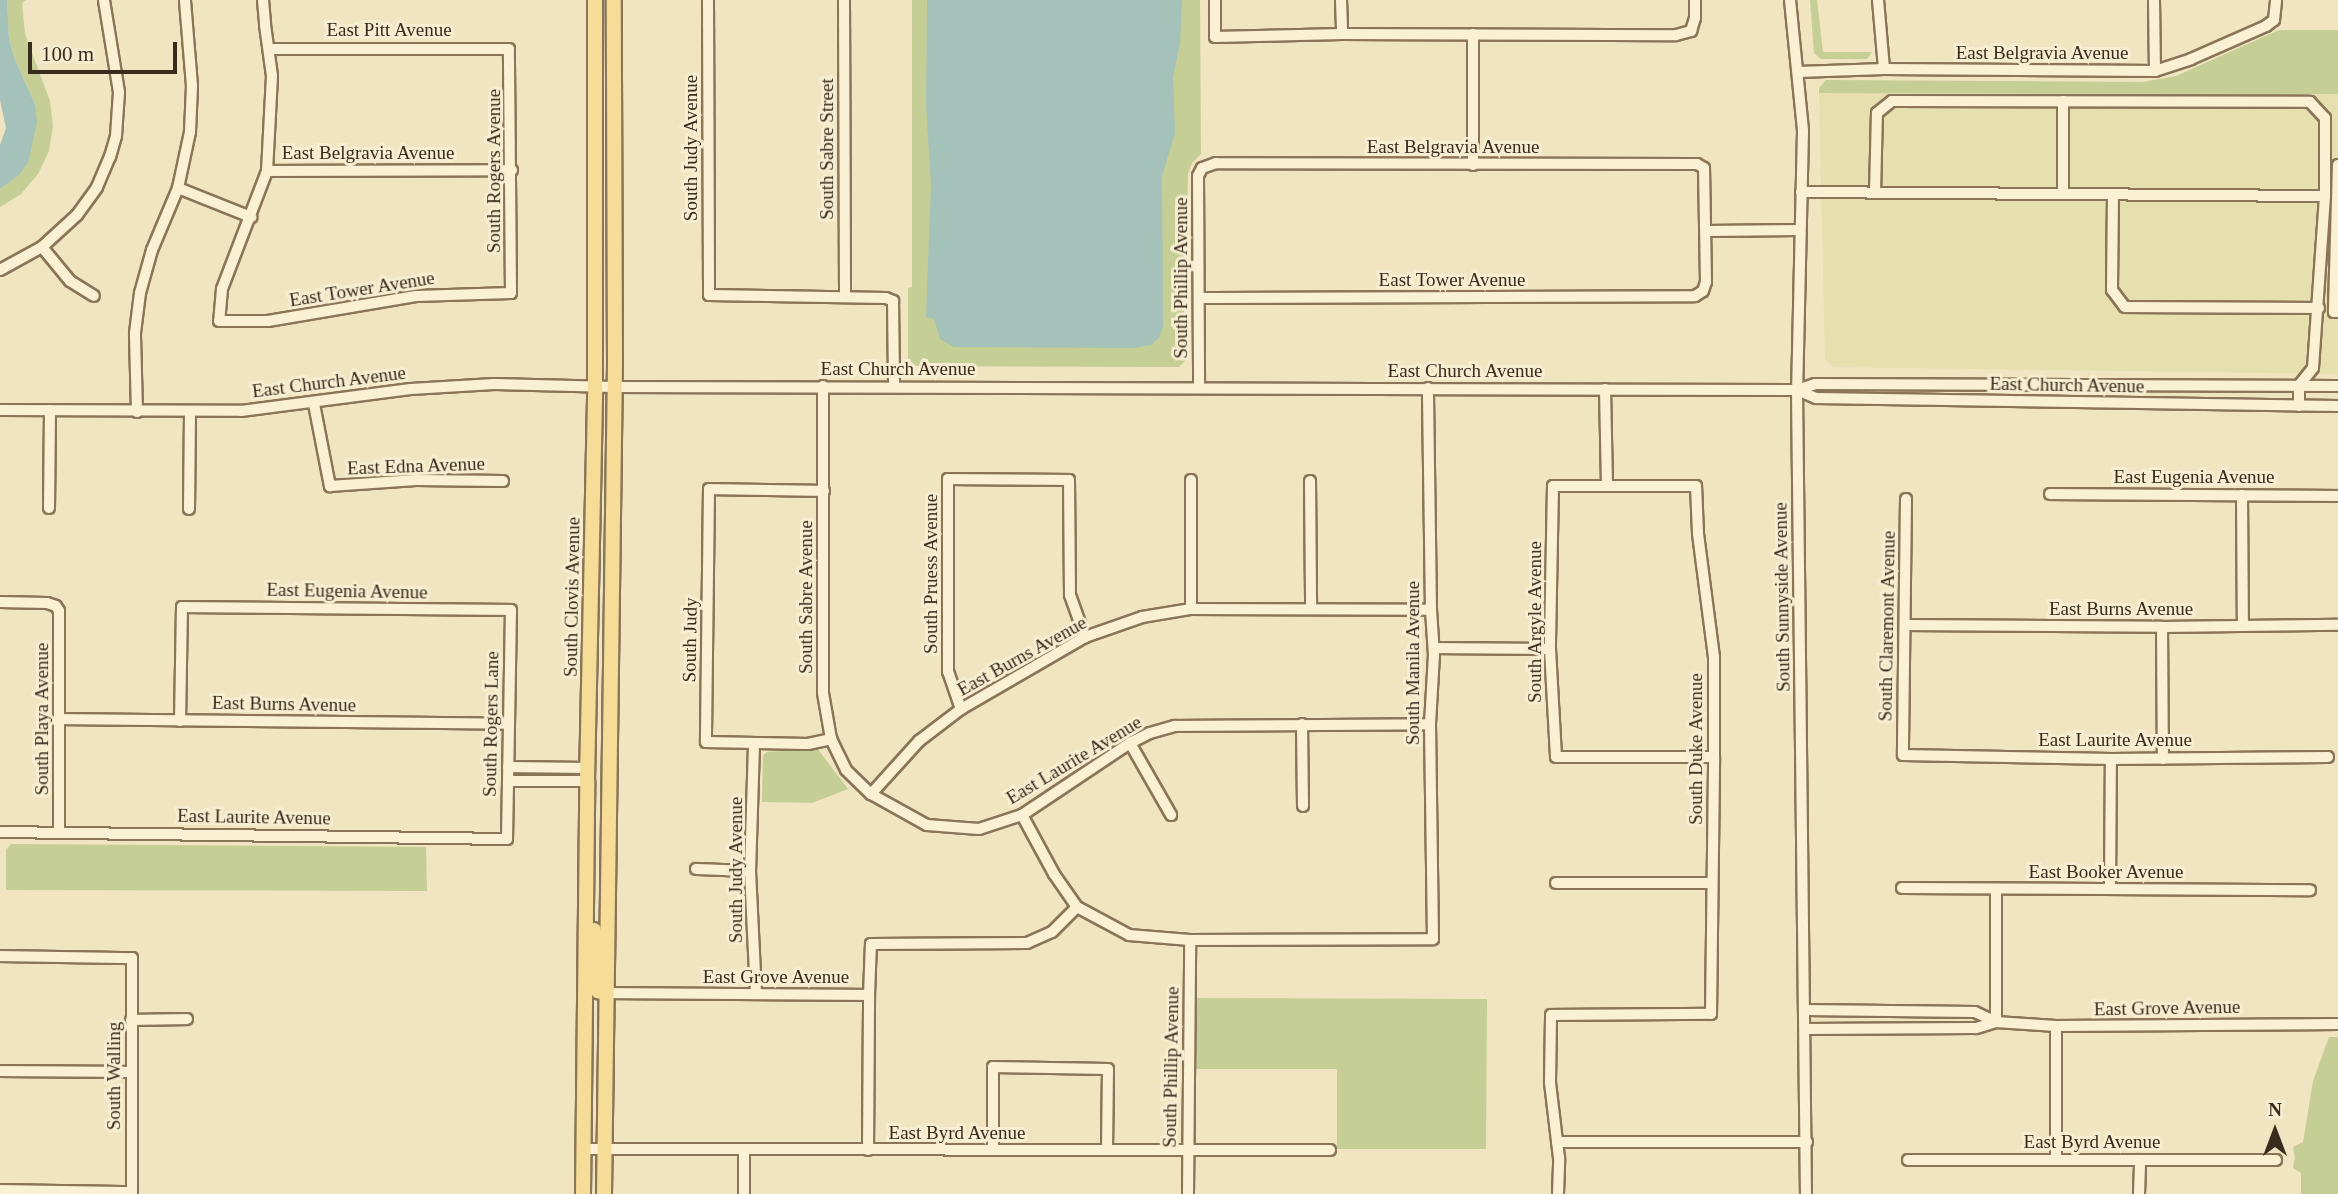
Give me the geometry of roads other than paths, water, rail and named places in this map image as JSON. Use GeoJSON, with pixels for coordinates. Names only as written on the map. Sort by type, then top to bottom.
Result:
{"type":"FeatureCollection","features":[{"type":"Feature","properties":{"kind":"main road","name":"South Clovis Avenue"},"geometry":{"type":"LineString","coordinates":[[583,1194],[585,901],[595,387],[596,0]]}},
{"type":"Feature","properties":{"kind":"main road","name":"South Clovis Avenue"},"geometry":{"type":"LineString","coordinates":[[604,1194],[614,387],[614,0]]}},
{"type":"Feature","properties":{"kind":"main road"},"geometry":{"type":"LineString","coordinates":[[585,901],[593,918],[594,982],[598,991],[605,993]]}},
{"type":"Feature","properties":{"kind":"street"},"geometry":{"type":"LineString","coordinates":[[0,270],[42,247],[86,203],[103,174],[116,136],[119,92],[104,0]]}},
{"type":"Feature","properties":{"kind":"street"},"geometry":{"type":"LineString","coordinates":[[137,411],[135,333],[140,293],[152,250],[178,188],[186,159],[192,108],[185,0]]}},
{"type":"Feature","properties":{"kind":"street"},"geometry":{"type":"LineString","coordinates":[[178,188],[251,217],[267,171],[273,108],[264,0]]}},
{"type":"Feature","properties":{"kind":"street","name":"South Judy Avenue"},"geometry":{"type":"LineString","coordinates":[[708,0],[709,295],[845,297]]}},
{"type":"Feature","properties":{"kind":"street","name":"South Sabre Street"},"geometry":{"type":"LineString","coordinates":[[844,0],[845,297]]}},
{"type":"Feature","properties":{"kind":"street"},"geometry":{"type":"LineString","coordinates":[[1215,0],[1215,37],[1342,34],[1675,35],[1691,31],[1695,18],[1695,0]]}},
{"type":"Feature","properties":{"kind":"street"},"geometry":{"type":"LineString","coordinates":[[1341,0],[1342,34]]}},
{"type":"Feature","properties":{"kind":"street","name":"South Sunnyside Avenue"},"geometry":{"type":"LineString","coordinates":[[1790,0],[1803,131],[1797,390],[1806,1194]]}},
{"type":"Feature","properties":{"kind":"street"},"geometry":{"type":"LineString","coordinates":[[1878,0],[1884,69]]}},
{"type":"Feature","properties":{"kind":"street"},"geometry":{"type":"LineString","coordinates":[[2154,0],[2155,71]]}},
{"type":"Feature","properties":{"kind":"street","name":"East Belgravia Avenue"},"geometry":{"type":"LineString","coordinates":[[1798,72],[1884,69],[2155,71],[2191,59],[2274,20],[2276,0]]}},
{"type":"Feature","properties":{"kind":"street"},"geometry":{"type":"LineString","coordinates":[[1473,34],[1473,164]]}},
{"type":"Feature","properties":{"kind":"street","name":"East Pitt Avenue"},"geometry":{"type":"LineString","coordinates":[[269,50],[509,49]]}},
{"type":"Feature","properties":{"kind":"street","name":"South Rogers Avenue"},"geometry":{"type":"LineString","coordinates":[[509,49],[511,293]]}},
{"type":"Feature","properties":{"kind":"street"},"geometry":{"type":"LineString","coordinates":[[1875,192],[1877,113],[1892,101],[2310,102],[2325,118],[2325,195],[2313,368],[2299,386],[2299,405]]}},
{"type":"Feature","properties":{"kind":"street"},"geometry":{"type":"LineString","coordinates":[[2063,101],[2063,193]]}},
{"type":"Feature","properties":{"kind":"street","name":"East Belgravia Avenue"},"geometry":{"type":"LineString","coordinates":[[1202,168],[1216,163],[1697,164],[1704,168],[1706,231]]}},
{"type":"Feature","properties":{"kind":"street"},"geometry":{"type":"LineString","coordinates":[[2336,312],[2338,165]]}},
{"type":"Feature","properties":{"kind":"street","name":"South Phillip Avenue"},"geometry":{"type":"LineString","coordinates":[[1199,387],[1198,176],[1202,168]]}},
{"type":"Feature","properties":{"kind":"street","name":"East Belgravia Avenue"},"geometry":{"type":"LineString","coordinates":[[267,171],[512,170]]}},
{"type":"Feature","properties":{"kind":"street"},"geometry":{"type":"LineString","coordinates":[[1801,192],[2325,195]]}},
{"type":"Feature","properties":{"kind":"street"},"geometry":{"type":"LineString","coordinates":[[2113,194],[2112,290],[2124,307],[2319,308]]}},
{"type":"Feature","properties":{"kind":"street","name":"East Tower Avenue"},"geometry":{"type":"LineString","coordinates":[[251,217],[222,289],[219,321],[268,321],[416,296],[511,293]]}},
{"type":"Feature","properties":{"kind":"street"},"geometry":{"type":"LineString","coordinates":[[1706,231],[1800,229]]}},
{"type":"Feature","properties":{"kind":"street","name":"East Tower Avenue"},"geometry":{"type":"LineString","coordinates":[[1199,298],[1680,298],[1703,291],[1706,282],[1706,231]]}},
{"type":"Feature","properties":{"kind":"street"},"geometry":{"type":"LineString","coordinates":[[42,247],[70,281],[94,296]]}},
{"type":"Feature","properties":{"kind":"street"},"geometry":{"type":"LineString","coordinates":[[845,297],[886,298],[893,302],[894,387]]}},
{"type":"Feature","properties":{"kind":"street","name":"East Church Avenue"},"geometry":{"type":"LineString","coordinates":[[0,410],[240,411],[314,404],[438,386],[494,384],[595,387],[1797,390],[1815,384],[2338,386]]}},
{"type":"Feature","properties":{"kind":"street","name":"South Sabre Avenue"},"geometry":{"type":"LineString","coordinates":[[823,386],[823,693],[831,739],[846,770],[871,794]]}},
{"type":"Feature","properties":{"kind":"street","name":"South Manila Avenue"},"geometry":{"type":"LineString","coordinates":[[1190,940],[1433,939],[1430,724],[1434,648],[1431,610],[1428,388]]}},
{"type":"Feature","properties":{"kind":"street"},"geometry":{"type":"LineString","coordinates":[[1605,389],[1607,486]]}},
{"type":"Feature","properties":{"kind":"street","name":"East Church Avenue"},"geometry":{"type":"LineString","coordinates":[[1797,390],[1816,398],[2338,406]]}},
{"type":"Feature","properties":{"kind":"street","name":"East Edna Avenue"},"geometry":{"type":"LineString","coordinates":[[314,404],[330,486],[416,480],[503,481]]}},
{"type":"Feature","properties":{"kind":"street"},"geometry":{"type":"LineString","coordinates":[[49,508],[50,410]]}},
{"type":"Feature","properties":{"kind":"street"},"geometry":{"type":"LineString","coordinates":[[189,509],[190,412]]}},
{"type":"Feature","properties":{"kind":"street","name":"South Pruess Avenue"},"geometry":{"type":"LineString","coordinates":[[961,709],[948,672],[948,479],[1069,480],[1070,595],[1085,637]]}},
{"type":"Feature","properties":{"kind":"street"},"geometry":{"type":"LineString","coordinates":[[1191,480],[1191,609]]}},
{"type":"Feature","properties":{"kind":"street"},"geometry":{"type":"LineString","coordinates":[[1310,481],[1311,608]]}},
{"type":"Feature","properties":{"kind":"street","name":"South Argyle Avenue"},"geometry":{"type":"LineString","coordinates":[[1607,486],[1553,486],[1550,649],[1556,757],[1714,757]]}},
{"type":"Feature","properties":{"kind":"street","name":"South Duke Avenue"},"geometry":{"type":"LineString","coordinates":[[1557,1142],[1550,1082],[1551,1015],[1711,1014],[1714,657],[1698,533],[1696,486],[1607,486]]}},
{"type":"Feature","properties":{"kind":"street","name":"South Judy"},"geometry":{"type":"LineString","coordinates":[[754,745],[706,742],[709,489],[824,491]]}},
{"type":"Feature","properties":{"kind":"street","name":"East Eugenia Avenue"},"geometry":{"type":"LineString","coordinates":[[2050,494],[2338,496]]}},
{"type":"Feature","properties":{"kind":"street"},"geometry":{"type":"LineString","coordinates":[[2242,495],[2243,626]]}},
{"type":"Feature","properties":{"kind":"street","name":"South Claremont Avenue"},"geometry":{"type":"LineString","coordinates":[[1903,755],[1906,499]]}},
{"type":"Feature","properties":{"kind":"street","name":"South Playa Avenue"},"geometry":{"type":"LineString","coordinates":[[0,602],[47,603],[57,606],[60,616],[59,832]]}},
{"type":"Feature","properties":{"kind":"street","name":"East Eugenia Avenue"},"geometry":{"type":"LineString","coordinates":[[180,721],[182,607],[511,610]]}},
{"type":"Feature","properties":{"kind":"street","name":"East Burns Avenue"},"geometry":{"type":"LineString","coordinates":[[871,794],[919,741],[961,709],[1085,637],[1142,617],[1191,609],[1431,610]]}},
{"type":"Feature","properties":{"kind":"street","name":"South Rogers Lane"},"geometry":{"type":"LineString","coordinates":[[508,839],[511,610]]}},
{"type":"Feature","properties":{"kind":"street","name":"East Burns Avenue"},"geometry":{"type":"LineString","coordinates":[[1905,625],[2162,628],[2338,625]]}},
{"type":"Feature","properties":{"kind":"street"},"geometry":{"type":"LineString","coordinates":[[2162,628],[2163,759]]}},
{"type":"Feature","properties":{"kind":"street"},"geometry":{"type":"LineString","coordinates":[[1434,648],[1550,649]]}},
{"type":"Feature","properties":{"kind":"street","name":"East Burns Avenue"},"geometry":{"type":"LineString","coordinates":[[59,719],[509,724]]}},
{"type":"Feature","properties":{"kind":"street"},"geometry":{"type":"LineString","coordinates":[[1302,724],[1303,806]]}},
{"type":"Feature","properties":{"kind":"street","name":"East Laurite Avenue"},"geometry":{"type":"LineString","coordinates":[[871,794],[927,825],[979,829],[1022,815],[1130,743],[1150,733],[1175,726],[1430,724]]}},
{"type":"Feature","properties":{"kind":"street"},"geometry":{"type":"LineString","coordinates":[[754,745],[808,744],[831,739]]}},
{"type":"Feature","properties":{"kind":"street"},"geometry":{"type":"LineString","coordinates":[[1130,743],[1171,815]]}},
{"type":"Feature","properties":{"kind":"street","name":"South Judy Avenue"},"geometry":{"type":"LineString","coordinates":[[754,745],[750,871],[755,995]]}},
{"type":"Feature","properties":{"kind":"street","name":"East Laurite Avenue"},"geometry":{"type":"LineString","coordinates":[[1903,755],[2110,759],[2328,757]]}},
{"type":"Feature","properties":{"kind":"street"},"geometry":{"type":"LineString","coordinates":[[2110,759],[2110,889]]}},
{"type":"Feature","properties":{"kind":"street"},"geometry":{"type":"LineString","coordinates":[[508,767],[587,775]]}},
{"type":"Feature","properties":{"kind":"street"},"geometry":{"type":"LineString","coordinates":[[508,782],[587,775]]}},
{"type":"Feature","properties":{"kind":"street"},"geometry":{"type":"LineString","coordinates":[[1022,815],[1054,874],[1077,907],[1129,935],[1190,940]]}},
{"type":"Feature","properties":{"kind":"street","name":"East Laurite Avenue"},"geometry":{"type":"LineString","coordinates":[[0,832],[508,839]]}},
{"type":"Feature","properties":{"kind":"street"},"geometry":{"type":"LineString","coordinates":[[696,869],[750,871]]}},
{"type":"Feature","properties":{"kind":"street"},"geometry":{"type":"LineString","coordinates":[[1556,883],[1712,883]]}},
{"type":"Feature","properties":{"kind":"street","name":"East Booker Avenue"},"geometry":{"type":"LineString","coordinates":[[1902,888],[2310,890]]}},
{"type":"Feature","properties":{"kind":"street"},"geometry":{"type":"LineString","coordinates":[[1996,889],[1996,1023]]}},
{"type":"Feature","properties":{"kind":"street","name":"East Grove Avenue"},"geometry":{"type":"LineString","coordinates":[[605,993],[869,995],[871,944],[1027,943],[1052,932],[1077,907]]}},
{"type":"Feature","properties":{"kind":"street","name":"South Phillip Avenue"},"geometry":{"type":"LineString","coordinates":[[1188,1194],[1190,940]]}},
{"type":"Feature","properties":{"kind":"street","name":"South Walling"},"geometry":{"type":"LineString","coordinates":[[0,956],[132,957],[132,1193]]}},
{"type":"Feature","properties":{"kind":"street"},"geometry":{"type":"LineString","coordinates":[[868,1150],[869,995]]}},
{"type":"Feature","properties":{"kind":"street","name":"East Grove Avenue"},"geometry":{"type":"LineString","coordinates":[[1805,1010],[1975,1012],[1996,1023]]}},
{"type":"Feature","properties":{"kind":"street"},"geometry":{"type":"LineString","coordinates":[[131,1020],[187,1019]]}},
{"type":"Feature","properties":{"kind":"street","name":"East Grove Avenue"},"geometry":{"type":"LineString","coordinates":[[1805,1029],[1976,1028],[1996,1023],[2056,1026],[2338,1024]]}},
{"type":"Feature","properties":{"kind":"street"},"geometry":{"type":"LineString","coordinates":[[2056,1026],[2056,1160]]}},
{"type":"Feature","properties":{"kind":"street"},"geometry":{"type":"LineString","coordinates":[[993,1150],[993,1067],[1108,1069],[1107,1150]]}},
{"type":"Feature","properties":{"kind":"street"},"geometry":{"type":"LineString","coordinates":[[0,1071],[132,1072]]}},
{"type":"Feature","properties":{"kind":"street"},"geometry":{"type":"LineString","coordinates":[[1558,1194],[1557,1142],[1807,1142]]}},
{"type":"Feature","properties":{"kind":"street","name":"East Byrd Avenue"},"geometry":{"type":"LineString","coordinates":[[583,1149],[1330,1150]]}},
{"type":"Feature","properties":{"kind":"street"},"geometry":{"type":"LineString","coordinates":[[744,1150],[744,1194]]}},
{"type":"Feature","properties":{"kind":"street","name":"East Byrd Avenue"},"geometry":{"type":"LineString","coordinates":[[1908,1160],[2276,1160]]}},
{"type":"Feature","properties":{"kind":"street"},"geometry":{"type":"LineString","coordinates":[[2139,1194],[2140,1160]]}},
{"type":"Feature","properties":{"kind":"street"},"geometry":{"type":"LineString","coordinates":[[0,1190],[132,1193]]}},
{"type":"Feature","properties":{"kind":"water"},"geometry":{"type":"Polygon","coordinates":[[[0,0],[7,0],[9,38],[15,60],[35,104],[37,122],[28,163],[18,176],[0,189],[0,145],[6,128],[0,100],[0,0]]]}},
{"type":"Feature","properties":{"kind":"water"},"geometry":{"type":"Polygon","coordinates":[[[927,0],[1182,0],[1180,44],[1173,77],[1175,133],[1162,176],[1163,326],[1159,338],[1151,345],[1133,348],[954,347],[940,339],[934,319],[926,317],[931,184],[926,104],[927,0]]]}}]}
